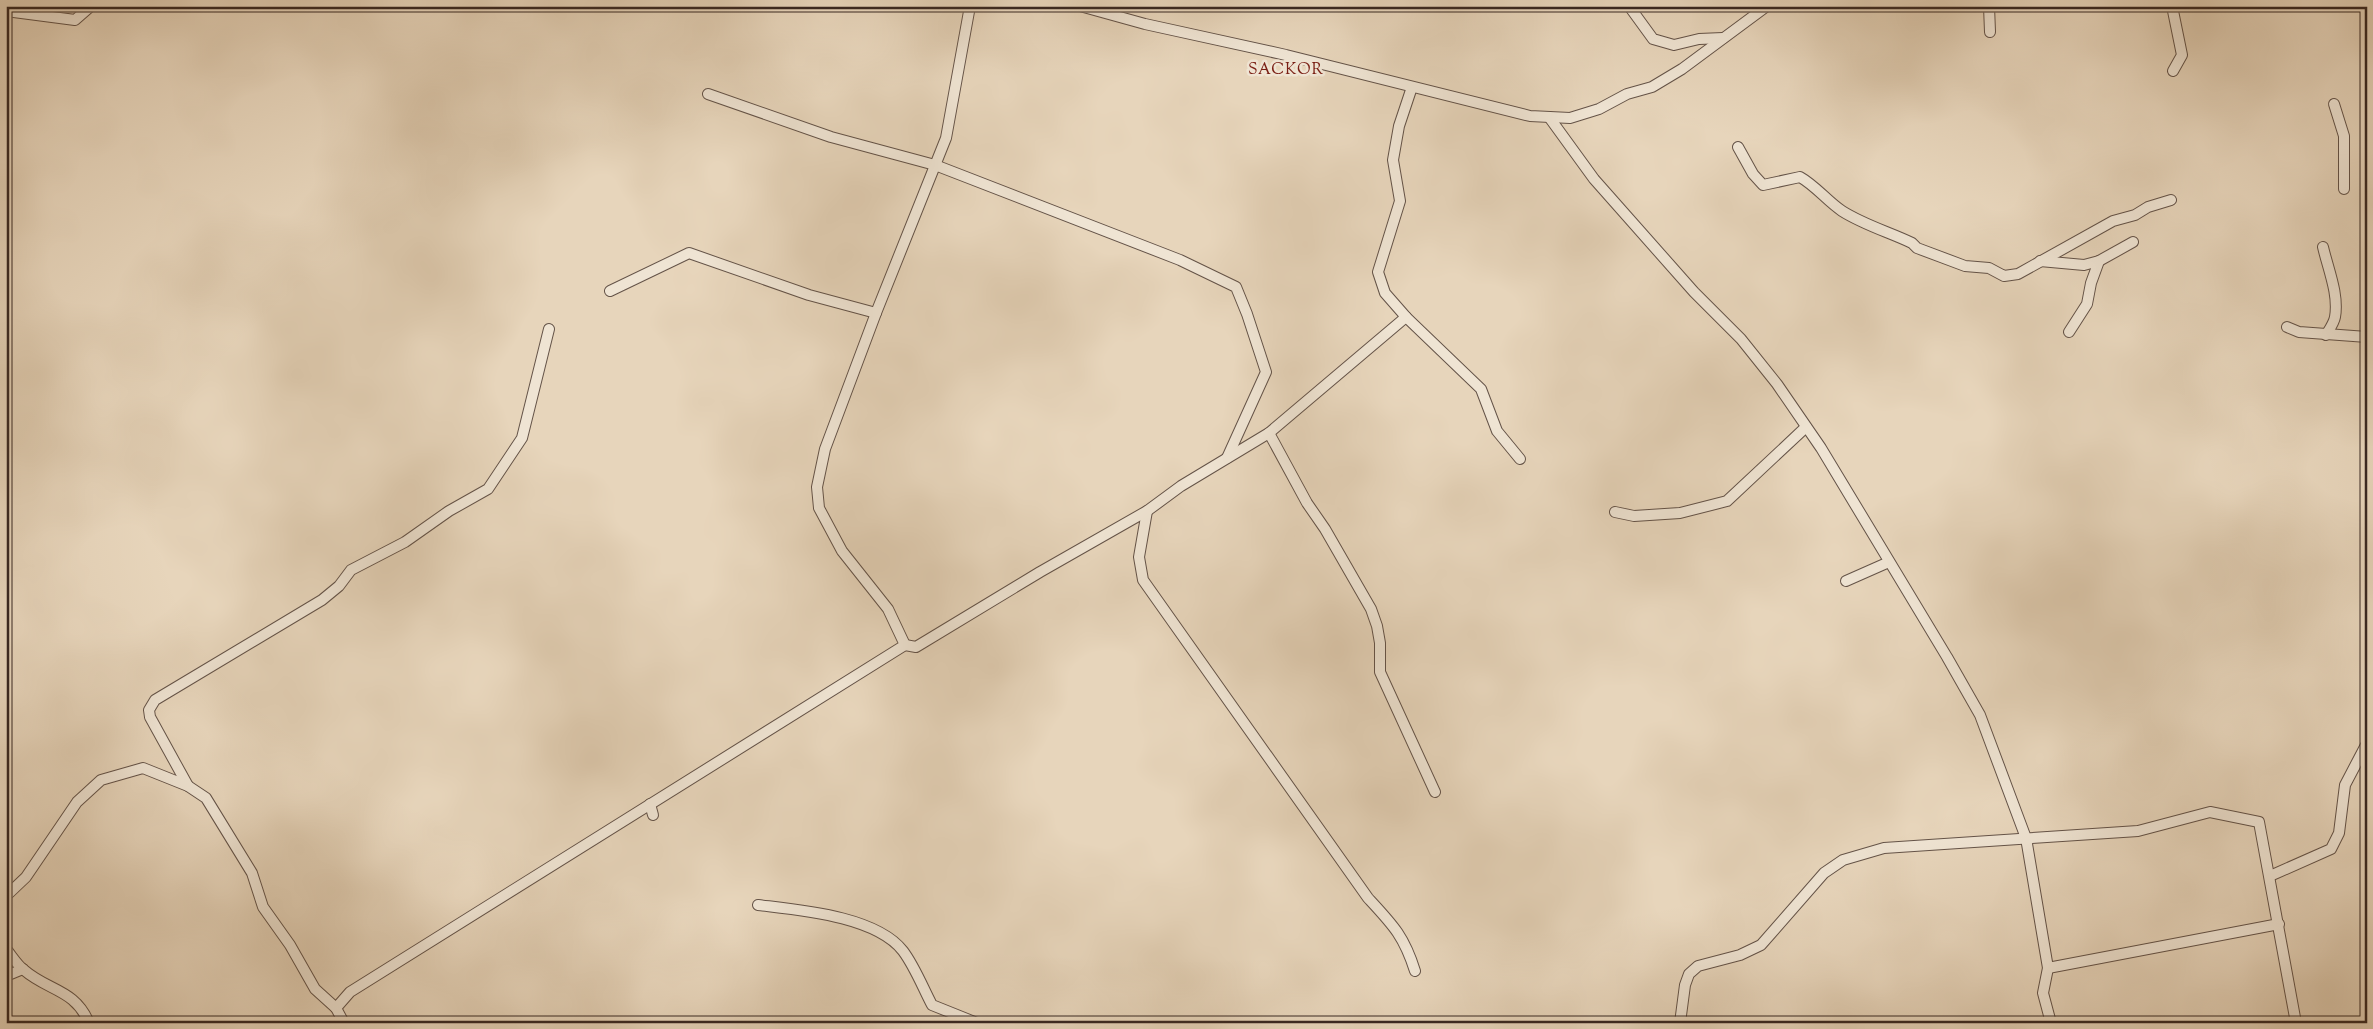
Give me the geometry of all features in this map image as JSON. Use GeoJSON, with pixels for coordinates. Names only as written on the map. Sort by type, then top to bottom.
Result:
{"type":"FeatureCollection","features":[{"type":"Feature","properties":{"kind":"street"},"geometry":{"type":"LineString","coordinates":[[6,11],[75,20],[91,6]]}},
{"type":"Feature","properties":{"kind":"street"},"geometry":{"type":"LineString","coordinates":[[905,645],[888,609],[842,551],[818,508],[817,487],[825,449],[876,313],[946,138],[970,6]]}},
{"type":"Feature","properties":{"kind":"street"},"geometry":{"type":"LineString","coordinates":[[1080,6],[1145,24],[1286,55],[1530,116],[1570,118],[1598,109],[1627,94],[1652,87],[1767,6]]}},
{"type":"Feature","properties":{"kind":"street"},"geometry":{"type":"LineString","coordinates":[[1629,6],[1654,39],[1674,45],[1699,39],[1724,38]]}},
{"type":"Feature","properties":{"kind":"street"},"geometry":{"type":"LineString","coordinates":[[1989,6],[1990,32]]}},
{"type":"Feature","properties":{"kind":"street"},"geometry":{"type":"LineString","coordinates":[[2172,6],[2182,55],[2173,71]]}},
{"type":"Feature","properties":{"kind":"street"},"geometry":{"type":"LineString","coordinates":[[1412,87],[1399,126],[1393,160],[1400,201],[1378,272],[1385,294],[1480,389],[1497,432],[1520,459]]}},
{"type":"Feature","properties":{"kind":"street"},"geometry":{"type":"LineString","coordinates":[[708,94],[831,137],[935,165],[1180,260],[1236,286],[1266,372],[1227,458]]}},
{"type":"Feature","properties":{"kind":"street"},"geometry":{"type":"LineString","coordinates":[[2334,104],[2344,136],[2344,189]]}},
{"type":"Feature","properties":{"kind":"street"},"geometry":{"type":"LineString","coordinates":[[1548,117],[1594,179],[1694,292],[1741,338],[1778,384],[1889,562],[1980,715],[2026,838],[2048,968],[2043,993],[2052,1023]]}},
{"type":"Feature","properties":{"kind":"street"},"geometry":{"type":"LineString","coordinates":[[1738,147],[1753,174],[1763,185],[1800,177],[1811,183],[1840,210],[1865,224],[1912,242],[1917,248],[1965,266],[1990,268],[2004,276],[2018,274],[2113,221],[2135,215],[2148,207],[2172,200]]}},
{"type":"Feature","properties":{"kind":"street"},"geometry":{"type":"LineString","coordinates":[[2040,261],[2084,265],[2099,261],[2133,242]]}},
{"type":"Feature","properties":{"kind":"street"},"geometry":{"type":"LineString","coordinates":[[2323,247],[2329,265],[2335,304],[2335,318],[2326,335]]}},
{"type":"Feature","properties":{"kind":"street"},"geometry":{"type":"LineString","coordinates":[[610,291],[689,253],[809,295],[876,313]]}},
{"type":"Feature","properties":{"kind":"street"},"geometry":{"type":"LineString","coordinates":[[2069,332],[2087,304],[2091,283],[2099,261]]}},
{"type":"Feature","properties":{"kind":"street"},"geometry":{"type":"LineString","coordinates":[[336,1008],[350,992],[905,645],[916,647],[1040,572],[1147,511],[1181,486],[1269,433],[1406,317]]}},
{"type":"Feature","properties":{"kind":"street"},"geometry":{"type":"LineString","coordinates":[[2287,327],[2300,332],[2367,338]]}},
{"type":"Feature","properties":{"kind":"street"},"geometry":{"type":"LineString","coordinates":[[188,786],[150,717],[149,710],[155,700],[322,600],[339,586],[350,570],[405,542],[449,511],[488,489],[522,438],[549,329]]}},
{"type":"Feature","properties":{"kind":"street"},"geometry":{"type":"LineString","coordinates":[[1615,512],[1634,516],[1680,513],[1727,501],[1806,427]]}},
{"type":"Feature","properties":{"kind":"street"},"geometry":{"type":"LineString","coordinates":[[1269,433],[1307,503],[1326,529],[1371,609],[1380,643],[1380,672],[1434,792]]}},
{"type":"Feature","properties":{"kind":"street"},"geometry":{"type":"LineString","coordinates":[[1147,511],[1139,557],[1143,580],[1368,898],[1397,928],[1408,948],[1416,972]]}},
{"type":"Feature","properties":{"kind":"street"},"geometry":{"type":"LineString","coordinates":[[1846,581],[1889,562]]}},
{"type":"Feature","properties":{"kind":"street"},"geometry":{"type":"LineString","coordinates":[[2270,876],[2331,849],[2339,833],[2345,785],[2367,743]]}},
{"type":"Feature","properties":{"kind":"street"},"geometry":{"type":"LineString","coordinates":[[6,896],[26,876],[77,802],[101,780],[143,768],[188,786],[206,798],[252,873],[263,907],[290,945],[315,988],[336,1008],[344,1023]]}},
{"type":"Feature","properties":{"kind":"street"},"geometry":{"type":"LineString","coordinates":[[650,804],[653,815]]}},
{"type":"Feature","properties":{"kind":"street"},"geometry":{"type":"LineString","coordinates":[[1680,1023],[1685,985],[1689,974],[1698,966],[1740,955],[1761,945],[1824,874],[1843,860],[1884,848],[2138,831],[2210,812],[2259,822],[2296,1023]]}},
{"type":"Feature","properties":{"kind":"street"},"geometry":{"type":"LineString","coordinates":[[758,905],[834,915],[885,936],[902,950],[932,1006],[977,1023]]}},
{"type":"Feature","properties":{"kind":"street"},"geometry":{"type":"LineString","coordinates":[[2048,968],[2279,924]]}},
{"type":"Feature","properties":{"kind":"street"},"geometry":{"type":"LineString","coordinates":[[6,949],[22,969],[46,985],[68,994],[85,1013],[88,1023]]}},
{"type":"Feature","properties":{"kind":"street"},"geometry":{"type":"LineString","coordinates":[[6,976],[22,969]]}},
{"type":"Feature","properties":{"kind":"district","name":"SACKOR"},"geometry":{"type":"Point","coordinates":[1286,68]}}]}
